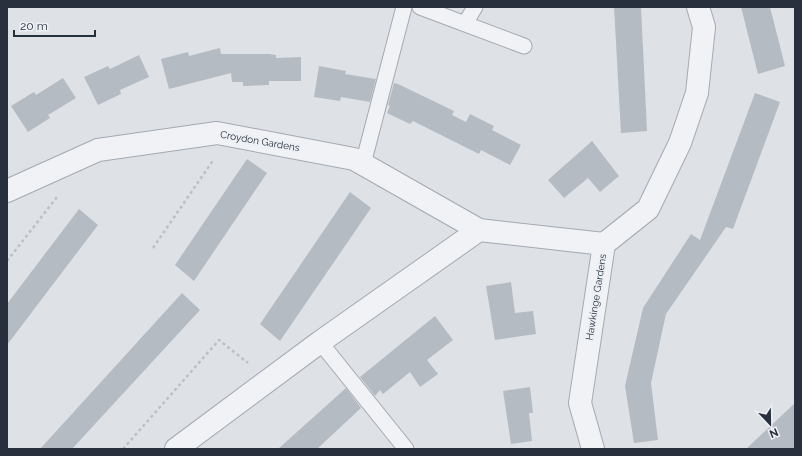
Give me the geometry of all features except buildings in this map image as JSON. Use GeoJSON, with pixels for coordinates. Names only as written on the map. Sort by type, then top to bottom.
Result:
{"type":"FeatureCollection","features":[{"type":"Feature","properties":{"kind":"street","name":"Hawkinge Gardens"},"geometry":{"type":"LineString","coordinates":[[593,449],[580,403],[604,244],[648,209],[680,143],[697,93],[704,27],[698,7]]}},
{"type":"Feature","properties":{"kind":"street","name":"Croydon Gardens"},"geometry":{"type":"LineString","coordinates":[[7,191],[98,150],[217,133],[354,159],[479,230],[604,244]]}},
{"type":"Feature","properties":{"kind":"street"},"geometry":{"type":"LineString","coordinates":[[176,449],[320,342],[479,230]]}},
{"type":"Feature","properties":{"kind":"lane"},"geometry":{"type":"LineString","coordinates":[[363,164],[404,7]]}},
{"type":"Feature","properties":{"kind":"lane"},"geometry":{"type":"LineString","coordinates":[[420,7],[524,46]]}},
{"type":"Feature","properties":{"kind":"lane"},"geometry":{"type":"LineString","coordinates":[[465,24],[475,7]]}},
{"type":"Feature","properties":{"kind":"lane"},"geometry":{"type":"LineString","coordinates":[[320,342],[406,449]]}},
{"type":"Feature","properties":{"kind":"path"},"geometry":{"type":"LineString","coordinates":[[153,248],[230,136]]}},
{"type":"Feature","properties":{"kind":"path"},"geometry":{"type":"LineString","coordinates":[[7,261],[57,196]]}},
{"type":"Feature","properties":{"kind":"path"},"geometry":{"type":"LineString","coordinates":[[123,449],[219,340],[269,380]]}}]}
